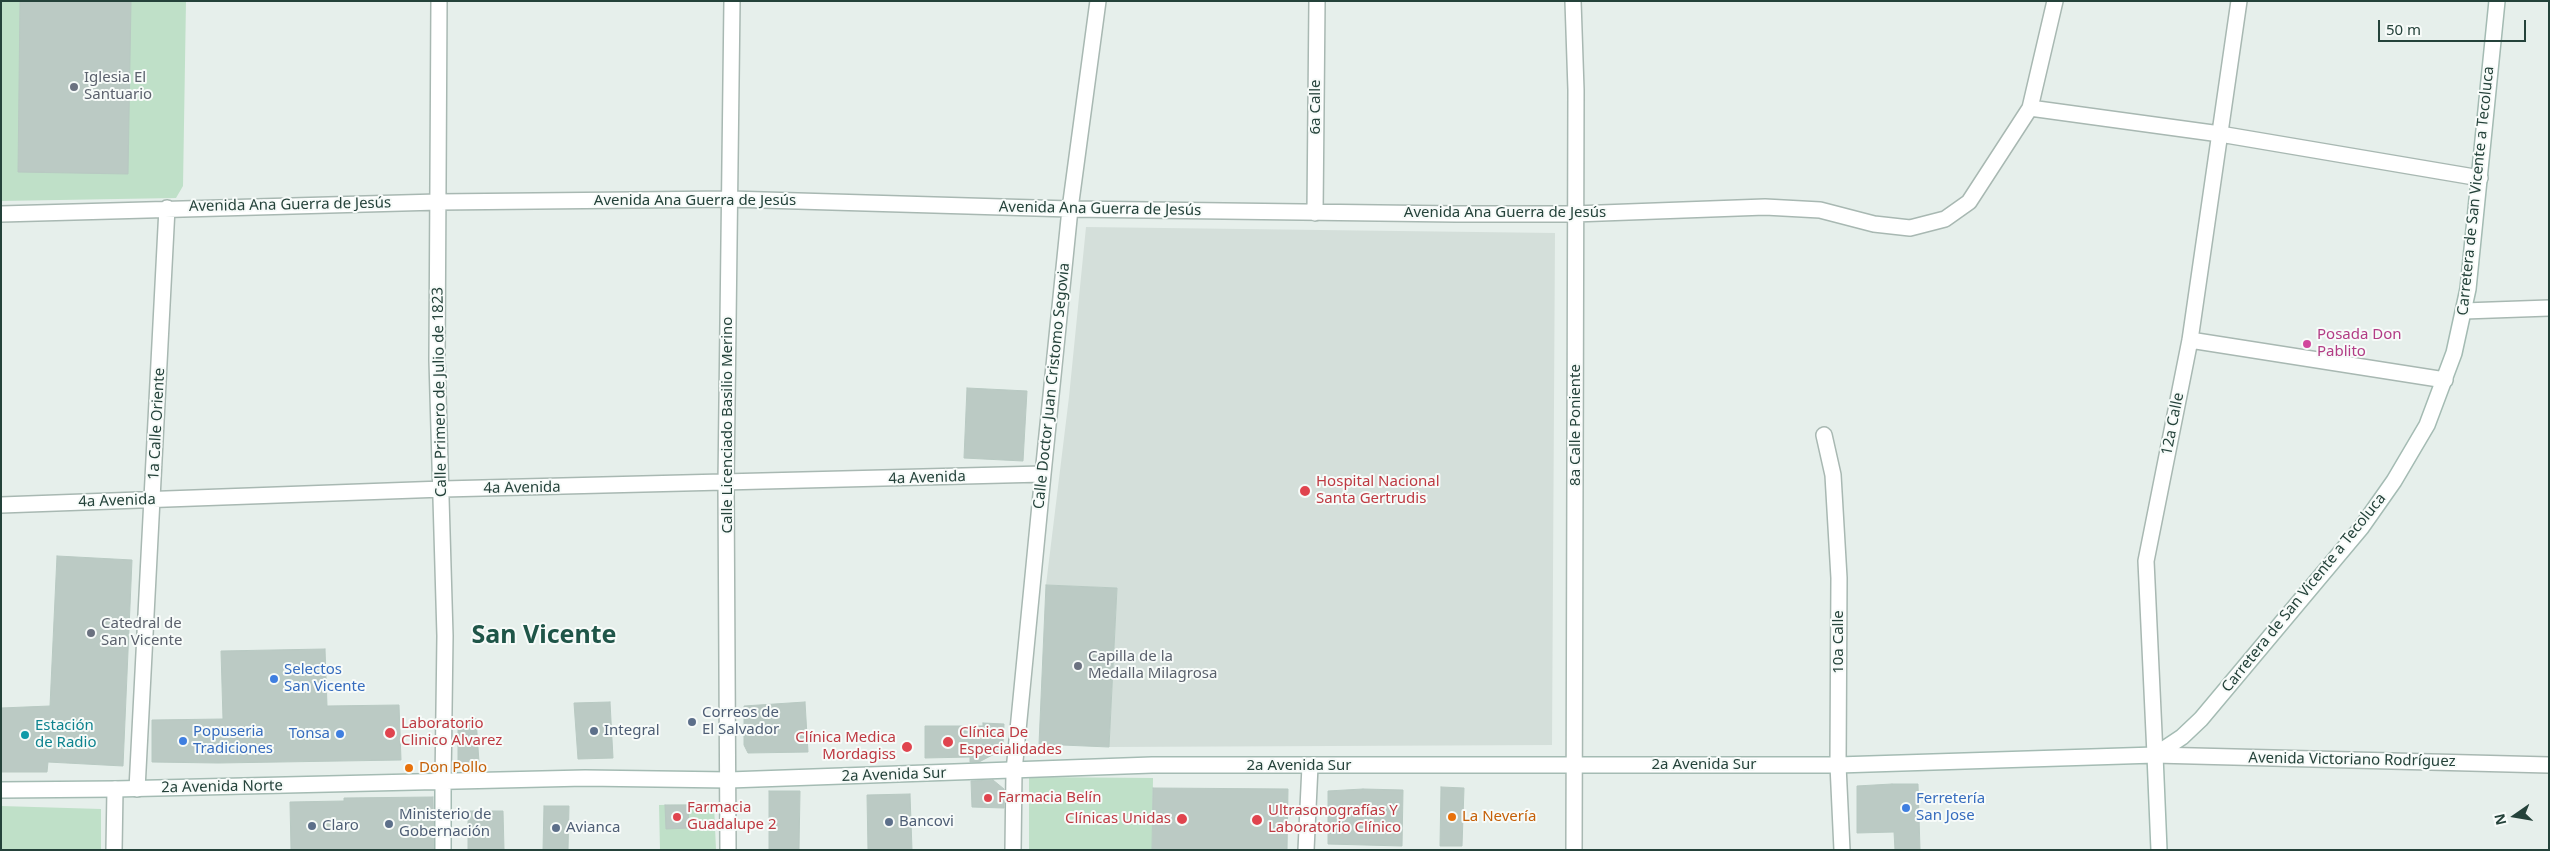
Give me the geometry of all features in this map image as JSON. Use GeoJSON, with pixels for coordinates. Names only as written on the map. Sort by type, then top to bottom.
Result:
{"type":"FeatureCollection","features":[{"type":"Feature","properties":{"kind":"street","name":"Calle Primero de Julio de 1823"},"geometry":{"type":"LineString","coordinates":[[438,1],[437,360],[443,489],[445,636],[443,850]]}},
{"type":"Feature","properties":{"kind":"street","name":"Calle Licenciado Basilio Merino"},"geometry":{"type":"LineString","coordinates":[[728,850],[726,484],[732,1]]}},
{"type":"Feature","properties":{"kind":"street","name":"Calle Doctor Juan Cristomo Segovia"},"geometry":{"type":"LineString","coordinates":[[1013,850],[1014,771],[1043,474],[1070,208],[1098,1]]}},
{"type":"Feature","properties":{"kind":"street","name":"6a Calle"},"geometry":{"type":"LineString","coordinates":[[1316,1],[1316,213]]}},
{"type":"Feature","properties":{"kind":"street","name":"8a Calle Poniente"},"geometry":{"type":"LineString","coordinates":[[1573,1],[1576,90],[1574,214],[1576,437],[1574,850]]}},
{"type":"Feature","properties":{"kind":"street","name":"Avenida Ana Guerra de Jesús"},"geometry":{"type":"LineString","coordinates":[[1,214],[438,202],[730,199],[1316,213],[1574,214],[1765,207],[1820,210],[1874,224],[1910,228],[1944,219],[1969,202],[2030,108],[2055,1]]}},
{"type":"Feature","properties":{"kind":"street","name":"12a Calle"},"geometry":{"type":"LineString","coordinates":[[2159,850],[2146,561],[2190,340],[2239,1]]}},
{"type":"Feature","properties":{"kind":"street","name":"Carretera de San Vicente a Tecoluca"},"geometry":{"type":"LineString","coordinates":[[2156,755],[2182,737],[2201,719],[2361,528],[2415,447],[2428,424],[2445,380],[2464,311],[2480,178],[2497,1]]}},
{"type":"Feature","properties":{"kind":"street"},"geometry":{"type":"LineString","coordinates":[[2030,108],[2220,134],[2480,178]]}},
{"type":"Feature","properties":{"kind":"street","name":"1a Calle Oriente"},"geometry":{"type":"LineString","coordinates":[[136,789],[153,500],[167,208]]}},
{"type":"Feature","properties":{"kind":"street"},"geometry":{"type":"LineString","coordinates":[[2464,311],[2549,308]]}},
{"type":"Feature","properties":{"kind":"street"},"geometry":{"type":"LineString","coordinates":[[2190,340],[2445,380]]}},
{"type":"Feature","properties":{"kind":"street","name":"10a Calle"},"geometry":{"type":"LineString","coordinates":[[1824,435],[1833,475],[1839,578],[1838,765],[1842,850]]}},
{"type":"Feature","properties":{"kind":"street","name":"4a Avenida"},"geometry":{"type":"LineString","coordinates":[[1,505],[443,489],[726,484],[1043,474]]}},
{"type":"Feature","properties":{"kind":"street","name":"2a Avenida Sur"},"geometry":{"type":"LineString","coordinates":[[443,783],[585,778],[729,780],[1152,765],[1838,765],[2156,755]]}},
{"type":"Feature","properties":{"kind":"street","name":"Avenida Victoriano Rodríguez"},"geometry":{"type":"LineString","coordinates":[[2156,755],[2549,765]]}},
{"type":"Feature","properties":{"kind":"street"},"geometry":{"type":"LineString","coordinates":[[1306,850],[1310,766]]}},
{"type":"Feature","properties":{"kind":"street","name":"2a Avenida Norte"},"geometry":{"type":"LineString","coordinates":[[1,790],[115,790],[443,783]]}},
{"type":"Feature","properties":{"kind":"street"},"geometry":{"type":"LineString","coordinates":[[114,850],[115,790]]}},
{"type":"Feature","properties":{"kind":"shaded area","name":"Hospital Nacional Santa Gertrudis"},"geometry":{"type":"Polygon","coordinates":[[[1086,227],[1555,233],[1552,745],[1109,747],[1117,588],[1046,585],[1069,397],[1086,227]]]}},
{"type":"Feature","properties":{"kind":"green space"},"geometry":{"type":"Polygon","coordinates":[[[1,1],[186,1],[183,186],[176,198],[1,201],[1,1]]]}},
{"type":"Feature","properties":{"kind":"green space"},"geometry":{"type":"Polygon","coordinates":[[[1029,777],[1153,778],[1152,850],[1029,850],[1029,777]]]}},
{"type":"Feature","properties":{"kind":"green space"},"geometry":{"type":"Polygon","coordinates":[[[714,804],[716,850],[660,850],[659,805],[714,804]]]}},
{"type":"Feature","properties":{"kind":"green space"},"geometry":{"type":"Polygon","coordinates":[[[1,806],[101,809],[101,850],[1,850],[1,806]]]}},
{"type":"Feature","properties":{"kind":"building","name":"Iglesia El Santuario"},"geometry":{"type":"Polygon","coordinates":[[[20,1],[131,1],[128,174],[18,172],[20,1]]]}},
{"type":"Feature","properties":{"kind":"building"},"geometry":{"type":"Polygon","coordinates":[[[967,388],[1027,391],[1023,461],[964,458],[967,388]]]}},
{"type":"Feature","properties":{"kind":"building","name":"Catedral de San Vicente"},"geometry":{"type":"Polygon","coordinates":[[[57,556],[132,560],[123,766],[48,762],[47,772],[1,772],[1,708],[50,706],[57,556]]]}},
{"type":"Feature","properties":{"kind":"building","name":"Capilla de la Medalla Milagrosa"},"geometry":{"type":"Polygon","coordinates":[[[1046,585],[1117,588],[1109,747],[1039,744],[1046,585]]]}},
{"type":"Feature","properties":{"kind":"building","name":"Selectos San Vicente"},"geometry":{"type":"Polygon","coordinates":[[[325,649],[327,706],[399,705],[401,760],[218,763],[152,762],[152,720],[223,719],[221,651],[325,649]]]}},
{"type":"Feature","properties":{"kind":"building","name":"Integral"},"geometry":{"type":"Polygon","coordinates":[[[610,702],[613,758],[578,759],[574,703],[610,702]]]}},
{"type":"Feature","properties":{"kind":"building"},"geometry":{"type":"Polygon","coordinates":[[[805,702],[808,752],[748,753],[744,745],[744,706],[805,702]]]}},
{"type":"Feature","properties":{"kind":"building"},"geometry":{"type":"Polygon","coordinates":[[[476,719],[479,762],[458,762],[458,721],[476,719]]]}},
{"type":"Feature","properties":{"kind":"building"},"geometry":{"type":"Polygon","coordinates":[[[983,723],[1004,724],[1003,743],[998,752],[979,762],[970,762],[970,757],[925,758],[925,726],[983,726],[983,723]]]}},
{"type":"Feature","properties":{"kind":"building","name":"Farmacia Belín"},"geometry":{"type":"Polygon","coordinates":[[[993,780],[1004,789],[1004,808],[972,807],[971,781],[993,780]]]}},
{"type":"Feature","properties":{"kind":"building"},"geometry":{"type":"Polygon","coordinates":[[[1918,784],[1920,850],[1895,850],[1894,832],[1857,833],[1857,786],[1918,784]]]}},
{"type":"Feature","properties":{"kind":"building","name":"La Nevería"},"geometry":{"type":"Polygon","coordinates":[[[1441,787],[1464,788],[1462,846],[1440,846],[1441,787]]]}},
{"type":"Feature","properties":{"kind":"building"},"geometry":{"type":"Polygon","coordinates":[[[1153,788],[1288,789],[1287,850],[1152,850],[1153,788]]]}},
{"type":"Feature","properties":{"kind":"building"},"geometry":{"type":"Polygon","coordinates":[[[1363,789],[1403,790],[1402,846],[1328,844],[1328,791],[1363,789]]]}},
{"type":"Feature","properties":{"kind":"building"},"geometry":{"type":"Polygon","coordinates":[[[769,791],[800,791],[799,849],[769,849],[769,791]]]}},
{"type":"Feature","properties":{"kind":"building","name":"Bancovi"},"geometry":{"type":"Polygon","coordinates":[[[910,794],[912,850],[868,850],[867,795],[910,794]]]}},
{"type":"Feature","properties":{"kind":"building","name":"Ministerio de Gobernación"},"geometry":{"type":"Polygon","coordinates":[[[433,797],[434,850],[291,850],[290,802],[344,801],[344,798],[433,797]]]}},
{"type":"Feature","properties":{"kind":"building","name":"Farmacia Guadalupe 2"},"geometry":{"type":"Polygon","coordinates":[[[665,805],[688,805],[689,828],[666,829],[665,805]]]}},
{"type":"Feature","properties":{"kind":"building","name":"Avianca"},"geometry":{"type":"Polygon","coordinates":[[[544,806],[569,806],[568,850],[543,850],[544,806]]]}},
{"type":"Feature","properties":{"kind":"building"},"geometry":{"type":"Polygon","coordinates":[[[468,811],[503,811],[504,850],[468,850],[468,811]]]}},
{"type":"Feature","properties":{"kind":"place","name":"Iglesia El Santuario"},"geometry":{"type":"Point","coordinates":[74,87]}},
{"type":"Feature","properties":{"kind":"place","name":"Posada Don Pablito"},"geometry":{"type":"Point","coordinates":[2307,344]}},
{"type":"Feature","properties":{"kind":"place","name":"Hospital Nacional Santa Gertrudis"},"geometry":{"type":"Point","coordinates":[1305,491]}},
{"type":"Feature","properties":{"kind":"place","name":"Catedral de San Vicente"},"geometry":{"type":"Point","coordinates":[91,633]}},
{"type":"Feature","properties":{"kind":"place","name":"Capilla de la Medalla Milagrosa"},"geometry":{"type":"Point","coordinates":[1078,666]}},
{"type":"Feature","properties":{"kind":"place","name":"Selectos San Vicente"},"geometry":{"type":"Point","coordinates":[274,679]}},
{"type":"Feature","properties":{"kind":"place","name":"Correos de El Salvador"},"geometry":{"type":"Point","coordinates":[692,722]}},
{"type":"Feature","properties":{"kind":"place","name":"Integral"},"geometry":{"type":"Point","coordinates":[594,731]}},
{"type":"Feature","properties":{"kind":"place","name":"Laboratorio Clinico Alvarez"},"geometry":{"type":"Point","coordinates":[390,733]}},
{"type":"Feature","properties":{"kind":"place","name":"Tonsa"},"geometry":{"type":"Point","coordinates":[340,734]}},
{"type":"Feature","properties":{"kind":"place","name":"Estación de Radio"},"geometry":{"type":"Point","coordinates":[25,735]}},
{"type":"Feature","properties":{"kind":"place","name":"Popuseria Tradiciones"},"geometry":{"type":"Point","coordinates":[183,741]}},
{"type":"Feature","properties":{"kind":"place","name":"Clínica De Especialidades"},"geometry":{"type":"Point","coordinates":[948,742]}},
{"type":"Feature","properties":{"kind":"place","name":"Clínica Medica Mordagiss"},"geometry":{"type":"Point","coordinates":[907,747]}},
{"type":"Feature","properties":{"kind":"place","name":"Don Pollo"},"geometry":{"type":"Point","coordinates":[409,768]}},
{"type":"Feature","properties":{"kind":"place","name":"Farmacia Belín"},"geometry":{"type":"Point","coordinates":[988,798]}},
{"type":"Feature","properties":{"kind":"place","name":"Ferretería San Jose"},"geometry":{"type":"Point","coordinates":[1906,808]}},
{"type":"Feature","properties":{"kind":"place","name":"Farmacia Guadalupe 2"},"geometry":{"type":"Point","coordinates":[677,817]}},
{"type":"Feature","properties":{"kind":"place","name":"La Nevería"},"geometry":{"type":"Point","coordinates":[1452,817]}},
{"type":"Feature","properties":{"kind":"place","name":"Clínicas Unidas"},"geometry":{"type":"Point","coordinates":[1182,819]}},
{"type":"Feature","properties":{"kind":"place","name":"Ultrasonografías Y Laboratorio Clínico"},"geometry":{"type":"Point","coordinates":[1257,820]}},
{"type":"Feature","properties":{"kind":"place","name":"Bancovi"},"geometry":{"type":"Point","coordinates":[889,822]}},
{"type":"Feature","properties":{"kind":"place","name":"Ministerio de Gobernación"},"geometry":{"type":"Point","coordinates":[389,824]}},
{"type":"Feature","properties":{"kind":"place","name":"Claro"},"geometry":{"type":"Point","coordinates":[312,826]}},
{"type":"Feature","properties":{"kind":"place","name":"Avianca"},"geometry":{"type":"Point","coordinates":[556,828]}},
{"type":"Feature","properties":{"kind":"district","name":"San Vicente"},"geometry":{"type":"Point","coordinates":[544,636]}}]}
